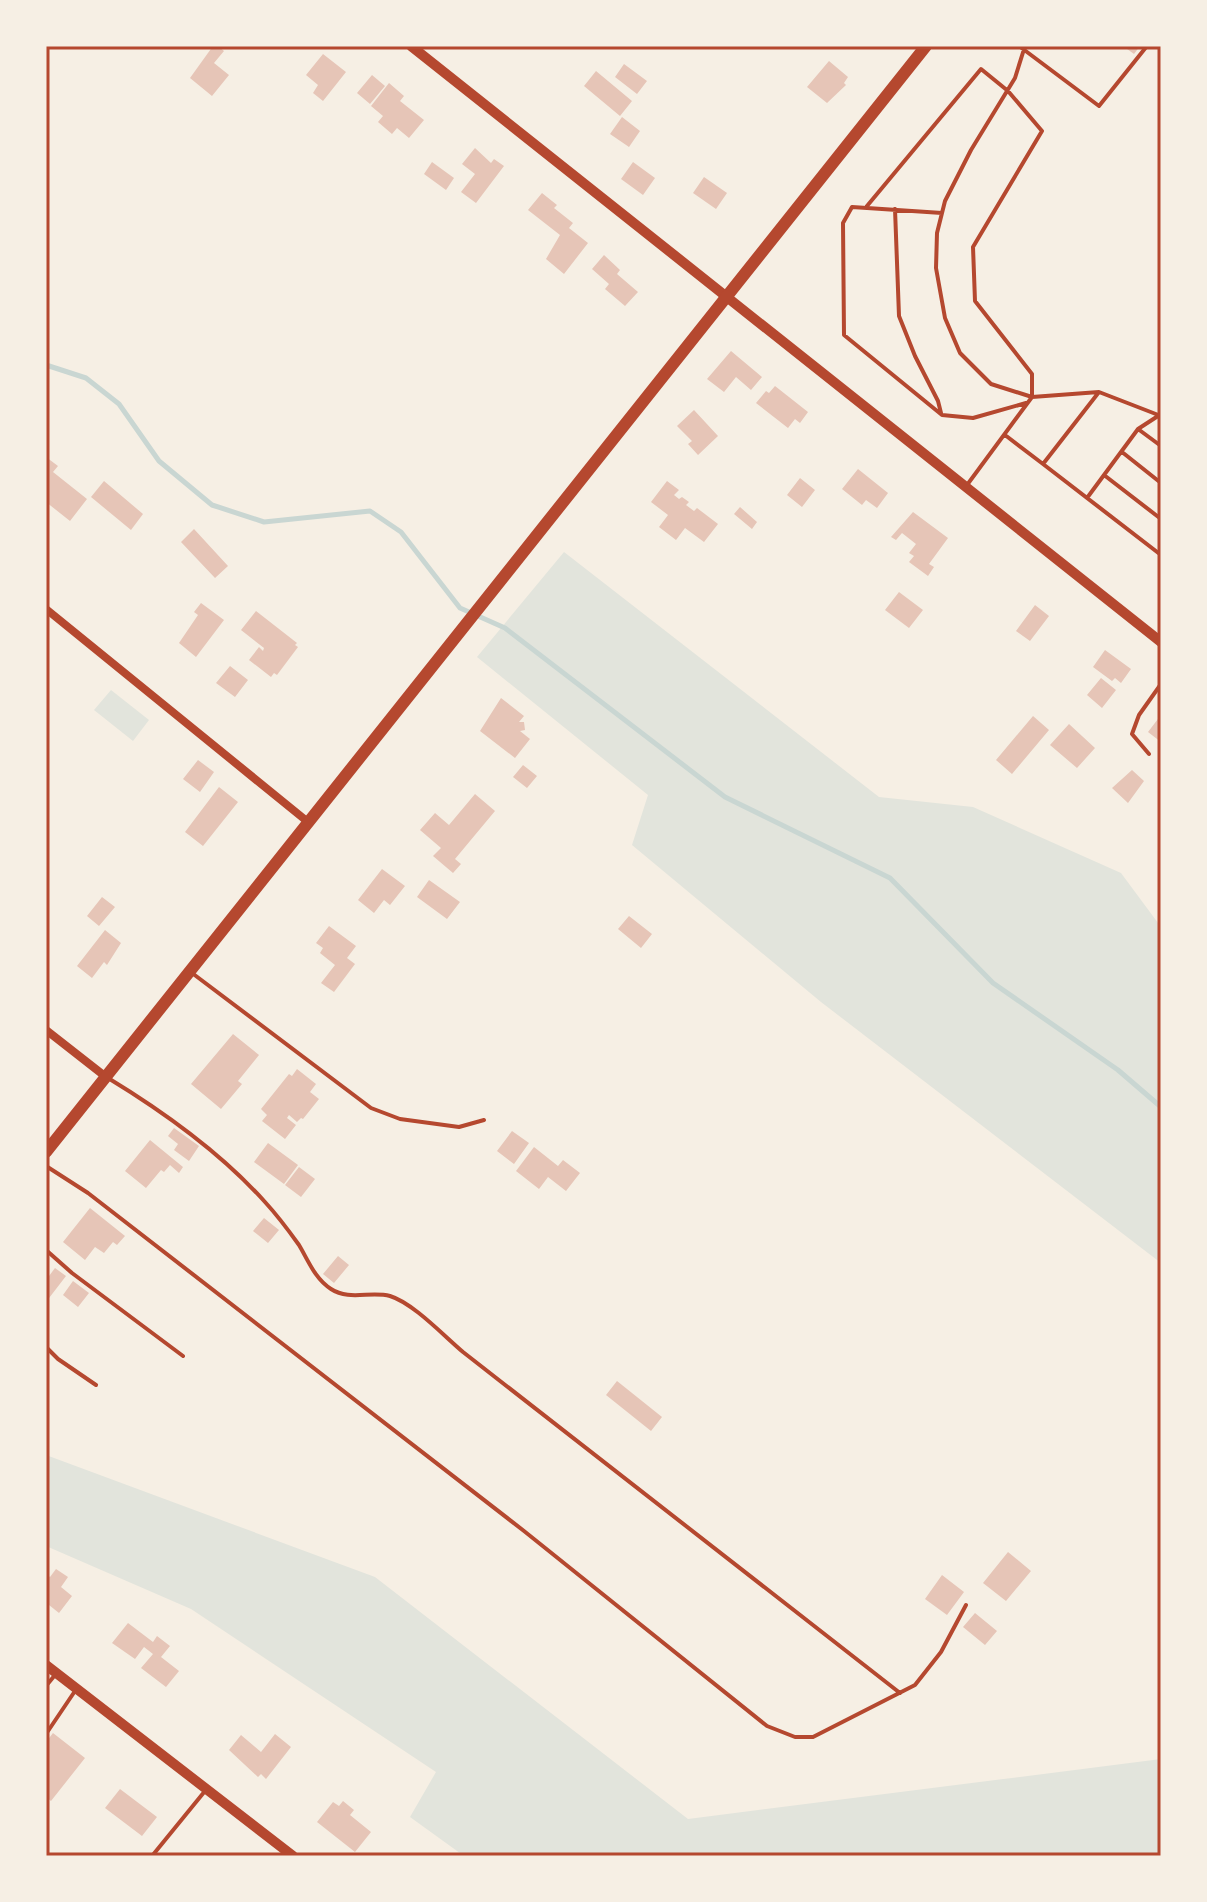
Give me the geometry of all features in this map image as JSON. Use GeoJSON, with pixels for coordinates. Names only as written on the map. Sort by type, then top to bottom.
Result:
{"type":"FeatureCollection","features":[{"type":"Feature","properties":{"kind":"main road"},"geometry":{"type":"LineString","coordinates":[[46,1152],[926,46]]}},
{"type":"Feature","properties":{"kind":"street"},"geometry":{"type":"LineString","coordinates":[[411,46],[1161,642]]}},
{"type":"Feature","properties":{"kind":"street"},"geometry":{"type":"LineString","coordinates":[[46,609],[308,822]]}},
{"type":"Feature","properties":{"kind":"street"},"geometry":{"type":"LineString","coordinates":[[46,1030],[106,1077]]}},
{"type":"Feature","properties":{"kind":"street"},"geometry":{"type":"LineString","coordinates":[[46,1665],[293,1856]]}},
{"type":"Feature","properties":{"kind":"lane"},"geometry":{"type":"LineString","coordinates":[[1030,400],[991,384],[960,353],[945,318],[936,268],[937,233],[945,201],[971,150],[1015,78],[1022,47],[1099,106],[1147,46]]}},
{"type":"Feature","properties":{"kind":"lane"},"geometry":{"type":"LineString","coordinates":[[867,206],[981,69],[1008,91],[1042,131],[973,247],[975,301],[1032,374],[1030,400],[966,487]]}},
{"type":"Feature","properties":{"kind":"lane"},"geometry":{"type":"LineString","coordinates":[[942,213],[852,207],[843,223],[844,335],[942,415],[973,418],[1030,400],[1099,392],[1160,415]]}},
{"type":"Feature","properties":{"kind":"lane"},"geometry":{"type":"LineString","coordinates":[[895,209],[899,316],[942,415]]}},
{"type":"Feature","properties":{"kind":"lane"},"geometry":{"type":"LineString","coordinates":[[1043,464],[1099,392]]}},
{"type":"Feature","properties":{"kind":"lane"},"geometry":{"type":"LineString","coordinates":[[1087,498],[1138,429],[1160,415]]}},
{"type":"Feature","properties":{"kind":"lane"},"geometry":{"type":"LineString","coordinates":[[1138,429],[1161,446]]}},
{"type":"Feature","properties":{"kind":"lane"},"geometry":{"type":"LineString","coordinates":[[1005,435],[1161,555]]}},
{"type":"Feature","properties":{"kind":"lane"},"geometry":{"type":"LineString","coordinates":[[1122,451],[1161,483]]}},
{"type":"Feature","properties":{"kind":"lane"},"geometry":{"type":"LineString","coordinates":[[1104,475],[1161,519]]}},
{"type":"Feature","properties":{"kind":"lane"},"geometry":{"type":"LineString","coordinates":[[1149,754],[1132,734],[1139,715],[1161,684]]}},
{"type":"Feature","properties":{"kind":"lane"},"geometry":{"type":"LineString","coordinates":[[190,971],[371,1108],[400,1119],[459,1127],[484,1120]]}},
{"type":"Feature","properties":{"kind":"lane"},"geometry":{"type":"LineString","coordinates":[[106,1077],[137,1095],[218,1157],[265,1202],[299,1246],[310,1267],[329,1288],[349,1296],[391,1296],[411,1309],[900,1693]]}},
{"type":"Feature","properties":{"kind":"lane"},"geometry":{"type":"LineString","coordinates":[[46,1166],[88,1193],[524,1531],[767,1726],[795,1737],[813,1737],[915,1685],[932,1663],[966,1605]]}},
{"type":"Feature","properties":{"kind":"lane"},"geometry":{"type":"LineString","coordinates":[[46,1250],[183,1356]]}},
{"type":"Feature","properties":{"kind":"lane"},"geometry":{"type":"LineString","coordinates":[[46,1347],[96,1385]]}},
{"type":"Feature","properties":{"kind":"lane"},"geometry":{"type":"LineString","coordinates":[[46,1686],[56,1673]]}},
{"type":"Feature","properties":{"kind":"lane"},"geometry":{"type":"LineString","coordinates":[[46,1734],[76,1689]]}},
{"type":"Feature","properties":{"kind":"lane"},"geometry":{"type":"LineString","coordinates":[[152,1856],[207,1789]]}},
{"type":"Feature","properties":{"kind":"shaded area"},"geometry":{"type":"Polygon","coordinates":[[[564,552],[879,797],[973,807],[1121,873],[1161,927],[1161,1263],[821,1002],[632,845],[648,795],[477,657],[564,552]]]}},
{"type":"Feature","properties":{"kind":"shaded area"},"geometry":{"type":"Polygon","coordinates":[[[111,690],[149,720],[133,741],[94,710],[111,690]]]}},
{"type":"Feature","properties":{"kind":"shaded area"},"geometry":{"type":"Polygon","coordinates":[[[46,1455],[375,1577],[688,1819],[1161,1759],[1161,1856],[464,1856],[410,1817],[436,1772],[191,1609],[46,1546],[46,1455]]]}},
{"type":"Feature","properties":{"kind":"building"},"geometry":{"type":"Polygon","coordinates":[[[213,46],[224,51],[214,63],[229,75],[212,96],[190,78],[213,46]]]}},
{"type":"Feature","properties":{"kind":"building"},"geometry":{"type":"Polygon","coordinates":[[[1123,46],[1140,46],[1134,54],[1123,46]]]}},
{"type":"Feature","properties":{"kind":"building"},"geometry":{"type":"Polygon","coordinates":[[[323,54],[346,72],[323,101],[313,93],[318,85],[306,75],[323,54]]]}},
{"type":"Feature","properties":{"kind":"building"},"geometry":{"type":"Polygon","coordinates":[[[829,61],[848,77],[844,83],[846,85],[827,103],[807,87],[829,61]]]}},
{"type":"Feature","properties":{"kind":"building"},"geometry":{"type":"Polygon","coordinates":[[[624,64],[647,81],[637,94],[615,77],[624,64]]]}},
{"type":"Feature","properties":{"kind":"building"},"geometry":{"type":"Polygon","coordinates":[[[596,71],[632,101],[620,116],[584,86],[596,71]]]}},
{"type":"Feature","properties":{"kind":"building"},"geometry":{"type":"Polygon","coordinates":[[[372,75],[385,86],[370,104],[357,93],[372,75]]]}},
{"type":"Feature","properties":{"kind":"building"},"geometry":{"type":"Polygon","coordinates":[[[389,83],[404,96],[400,101],[424,120],[409,138],[397,128],[392,134],[378,122],[383,116],[371,106],[389,83]]]}},
{"type":"Feature","properties":{"kind":"building"},"geometry":{"type":"Polygon","coordinates":[[[622,117],[640,131],[629,147],[610,134],[622,117]]]}},
{"type":"Feature","properties":{"kind":"building"},"geometry":{"type":"Polygon","coordinates":[[[475,148],[491,163],[494,159],[504,166],[476,203],[461,192],[475,174],[462,164],[475,148]]]}},
{"type":"Feature","properties":{"kind":"building"},"geometry":{"type":"Polygon","coordinates":[[[432,162],[454,178],[446,190],[424,174],[432,162]]]}},
{"type":"Feature","properties":{"kind":"building"},"geometry":{"type":"Polygon","coordinates":[[[633,162],[655,178],[643,195],[621,179],[633,162]]]}},
{"type":"Feature","properties":{"kind":"building"},"geometry":{"type":"Polygon","coordinates":[[[704,177],[727,193],[716,209],[693,193],[704,177]]]}},
{"type":"Feature","properties":{"kind":"building"},"geometry":{"type":"Polygon","coordinates":[[[542,193],[557,205],[554,208],[573,223],[569,228],[588,243],[564,274],[546,259],[560,235],[528,210],[542,193]]]}},
{"type":"Feature","properties":{"kind":"building"},"geometry":{"type":"Polygon","coordinates":[[[604,255],[620,270],[617,274],[638,292],[625,306],[605,289],[609,284],[592,269],[604,255]]]}},
{"type":"Feature","properties":{"kind":"building"},"geometry":{"type":"Polygon","coordinates":[[[731,351],[762,377],[751,390],[736,377],[724,392],[707,379],[731,351]]]}},
{"type":"Feature","properties":{"kind":"building"},"geometry":{"type":"Polygon","coordinates":[[[775,386],[808,412],[800,423],[795,419],[788,428],[756,403],[775,386]]]}},
{"type":"Feature","properties":{"kind":"building"},"geometry":{"type":"Polygon","coordinates":[[[694,410],[718,436],[698,455],[688,444],[692,441],[677,426],[694,410]]]}},
{"type":"Feature","properties":{"kind":"building"},"geometry":{"type":"Polygon","coordinates":[[[46,457],[58,466],[53,472],[87,499],[70,521],[46,502],[46,457]]]}},
{"type":"Feature","properties":{"kind":"building"},"geometry":{"type":"Polygon","coordinates":[[[858,469],[888,493],[877,508],[866,500],[862,505],[842,489],[858,469]]]}},
{"type":"Feature","properties":{"kind":"building"},"geometry":{"type":"Polygon","coordinates":[[[800,478],[815,490],[802,507],[787,495],[800,478]]]}},
{"type":"Feature","properties":{"kind":"building"},"geometry":{"type":"Polygon","coordinates":[[[104,481],[143,514],[131,530],[91,497],[104,481]]]}},
{"type":"Feature","properties":{"kind":"building"},"geometry":{"type":"Polygon","coordinates":[[[667,481],[679,490],[674,495],[679,499],[682,497],[694,511],[697,508],[718,524],[704,542],[685,528],[676,540],[659,527],[668,515],[651,502],[667,481]]]}},
{"type":"Feature","properties":{"kind":"building"},"geometry":{"type":"Polygon","coordinates":[[[740,507],[757,522],[752,529],[734,514],[740,507]]]}},
{"type":"Feature","properties":{"kind":"building"},"geometry":{"type":"Polygon","coordinates":[[[913,512],[948,538],[929,564],[934,567],[928,576],[909,562],[914,556],[909,553],[916,544],[902,533],[896,540],[891,537],[913,512]]]}},
{"type":"Feature","properties":{"kind":"building"},"geometry":{"type":"Polygon","coordinates":[[[194,529],[228,566],[215,578],[181,542],[194,529]]]}},
{"type":"Feature","properties":{"kind":"building"},"geometry":{"type":"Polygon","coordinates":[[[899,592],[923,610],[909,628],[885,610],[899,592]]]}},
{"type":"Feature","properties":{"kind":"building"},"geometry":{"type":"Polygon","coordinates":[[[201,603],[224,620],[196,657],[179,643],[198,615],[194,612],[201,603]]]}},
{"type":"Feature","properties":{"kind":"building"},"geometry":{"type":"Polygon","coordinates":[[[1035,605],[1049,616],[1030,641],[1016,631],[1035,605]]]}},
{"type":"Feature","properties":{"kind":"building"},"geometry":{"type":"Polygon","coordinates":[[[256,611],[298,647],[277,675],[274,673],[271,677],[249,660],[259,647],[263,651],[264,648],[241,630],[256,611]]]}},
{"type":"Feature","properties":{"kind":"building"},"geometry":{"type":"Polygon","coordinates":[[[1105,650],[1131,669],[1121,683],[1115,678],[1112,681],[1093,667],[1105,650]]]}},
{"type":"Feature","properties":{"kind":"building"},"geometry":{"type":"Polygon","coordinates":[[[230,666],[248,680],[235,697],[216,683],[230,666]]]}},
{"type":"Feature","properties":{"kind":"building"},"geometry":{"type":"Polygon","coordinates":[[[1101,678],[1116,690],[1102,708],[1087,695],[1101,678]]]}},
{"type":"Feature","properties":{"kind":"building"},"geometry":{"type":"Polygon","coordinates":[[[501,698],[524,716],[519,722],[524,722],[525,730],[520,731],[530,739],[515,758],[480,731],[501,698]]]}},
{"type":"Feature","properties":{"kind":"building"},"geometry":{"type":"Polygon","coordinates":[[[1161,715],[1161,742],[1148,732],[1161,715]]]}},
{"type":"Feature","properties":{"kind":"building"},"geometry":{"type":"Polygon","coordinates":[[[1033,716],[1049,730],[1012,774],[996,760],[1033,716]]]}},
{"type":"Feature","properties":{"kind":"building"},"geometry":{"type":"Polygon","coordinates":[[[1069,724],[1095,748],[1077,768],[1050,745],[1069,724]]]}},
{"type":"Feature","properties":{"kind":"building"},"geometry":{"type":"Polygon","coordinates":[[[198,760],[214,772],[200,792],[183,779],[198,760]]]}},
{"type":"Feature","properties":{"kind":"building"},"geometry":{"type":"Polygon","coordinates":[[[523,765],[537,776],[527,788],[513,777],[523,765]]]}},
{"type":"Feature","properties":{"kind":"building"},"geometry":{"type":"Polygon","coordinates":[[[1132,770],[1144,781],[1128,803],[1112,788],[1132,770]]]}},
{"type":"Feature","properties":{"kind":"building"},"geometry":{"type":"Polygon","coordinates":[[[219,787],[238,802],[203,846],[185,832],[219,787]]]}},
{"type":"Feature","properties":{"kind":"building"},"geometry":{"type":"Polygon","coordinates":[[[475,794],[495,811],[455,859],[461,864],[453,873],[433,856],[441,848],[420,830],[435,813],[449,825],[475,794]]]}},
{"type":"Feature","properties":{"kind":"building"},"geometry":{"type":"Polygon","coordinates":[[[382,869],[405,886],[390,905],[384,900],[374,913],[358,900],[382,869]]]}},
{"type":"Feature","properties":{"kind":"building"},"geometry":{"type":"Polygon","coordinates":[[[429,880],[460,902],[447,919],[417,897],[429,880]]]}},
{"type":"Feature","properties":{"kind":"building"},"geometry":{"type":"Polygon","coordinates":[[[102,897],[115,907],[99,926],[87,916],[102,897]]]}},
{"type":"Feature","properties":{"kind":"building"},"geometry":{"type":"Polygon","coordinates":[[[629,916],[652,934],[641,948],[618,929],[629,916]]]}},
{"type":"Feature","properties":{"kind":"building"},"geometry":{"type":"Polygon","coordinates":[[[329,926],[356,946],[347,958],[355,964],[334,992],[321,983],[335,965],[320,953],[323,948],[316,943],[329,926]]]}},
{"type":"Feature","properties":{"kind":"building"},"geometry":{"type":"Polygon","coordinates":[[[105,930],[121,943],[107,965],[104,962],[92,978],[77,966],[105,930]]]}},
{"type":"Feature","properties":{"kind":"building"},"geometry":{"type":"Polygon","coordinates":[[[233,1034],[259,1055],[238,1081],[242,1084],[221,1109],[191,1084],[233,1034]]]}},
{"type":"Feature","properties":{"kind":"building"},"geometry":{"type":"Polygon","coordinates":[[[297,1069],[316,1084],[310,1092],[319,1099],[303,1119],[297,1122],[289,1115],[287,1118],[296,1125],[285,1139],[262,1121],[267,1115],[261,1109],[289,1074],[292,1076],[297,1069]]]}},
{"type":"Feature","properties":{"kind":"building"},"geometry":{"type":"Polygon","coordinates":[[[174,1128],[199,1146],[189,1161],[174,1150],[178,1144],[168,1136],[174,1128]]]}},
{"type":"Feature","properties":{"kind":"building"},"geometry":{"type":"Polygon","coordinates":[[[512,1131],[529,1143],[514,1164],[497,1151],[512,1131]]]}},
{"type":"Feature","properties":{"kind":"building"},"geometry":{"type":"Polygon","coordinates":[[[150,1140],[183,1167],[179,1173],[170,1165],[164,1172],[161,1170],[146,1188],[125,1171],[150,1140]]]}},
{"type":"Feature","properties":{"kind":"building"},"geometry":{"type":"Polygon","coordinates":[[[268,1143],[298,1165],[284,1184],[254,1162],[268,1143]]]}},
{"type":"Feature","properties":{"kind":"building"},"geometry":{"type":"Polygon","coordinates":[[[534,1147],[558,1166],[563,1160],[580,1173],[566,1191],[548,1177],[539,1189],[516,1171],[534,1147]]]}},
{"type":"Feature","properties":{"kind":"building"},"geometry":{"type":"Polygon","coordinates":[[[299,1167],[315,1179],[301,1197],[285,1185],[299,1167]]]}},
{"type":"Feature","properties":{"kind":"building"},"geometry":{"type":"Polygon","coordinates":[[[90,1208],[125,1236],[117,1245],[113,1242],[104,1253],[95,1247],[85,1260],[63,1242],[90,1208]]]}},
{"type":"Feature","properties":{"kind":"building"},"geometry":{"type":"Polygon","coordinates":[[[264,1218],[279,1230],[268,1243],[253,1231],[264,1218]]]}},
{"type":"Feature","properties":{"kind":"building"},"geometry":{"type":"Polygon","coordinates":[[[338,1256],[349,1265],[334,1283],[323,1274],[338,1256]]]}},
{"type":"Feature","properties":{"kind":"building"},"geometry":{"type":"Polygon","coordinates":[[[55,1268],[66,1276],[46,1302],[46,1280],[55,1268]]]}},
{"type":"Feature","properties":{"kind":"building"},"geometry":{"type":"Polygon","coordinates":[[[73,1281],[89,1293],[78,1307],[63,1295],[73,1281]]]}},
{"type":"Feature","properties":{"kind":"building"},"geometry":{"type":"Polygon","coordinates":[[[617,1381],[662,1417],[651,1431],[606,1395],[617,1381]]]}},
{"type":"Feature","properties":{"kind":"building"},"geometry":{"type":"Polygon","coordinates":[[[1008,1552],[1031,1571],[1006,1601],[983,1583],[1008,1552]]]}},
{"type":"Feature","properties":{"kind":"building"},"geometry":{"type":"Polygon","coordinates":[[[56,1569],[68,1577],[61,1587],[72,1596],[59,1613],[49,1605],[46,1610],[46,1574],[50,1577],[56,1569]]]}},
{"type":"Feature","properties":{"kind":"building"},"geometry":{"type":"Polygon","coordinates":[[[942,1575],[964,1592],[947,1615],[925,1599],[942,1575]]]}},
{"type":"Feature","properties":{"kind":"building"},"geometry":{"type":"Polygon","coordinates":[[[975,1613],[997,1631],[985,1645],[963,1627],[975,1613]]]}},
{"type":"Feature","properties":{"kind":"building"},"geometry":{"type":"Polygon","coordinates":[[[128,1623],[153,1642],[157,1636],[170,1646],[161,1657],[179,1671],[166,1687],[141,1668],[153,1654],[144,1647],[135,1659],[112,1643],[128,1623]]]}},
{"type":"Feature","properties":{"kind":"building"},"geometry":{"type":"Polygon","coordinates":[[[53,1733],[85,1758],[51,1801],[46,1797],[46,1742],[53,1733]]]}},
{"type":"Feature","properties":{"kind":"building"},"geometry":{"type":"Polygon","coordinates":[[[275,1734],[291,1747],[266,1779],[261,1774],[258,1777],[229,1750],[241,1735],[261,1752],[275,1734]]]}},
{"type":"Feature","properties":{"kind":"building"},"geometry":{"type":"Polygon","coordinates":[[[120,1789],[157,1817],[142,1836],[105,1808],[120,1789]]]}},
{"type":"Feature","properties":{"kind":"building"},"geometry":{"type":"Polygon","coordinates":[[[343,1801],[354,1810],[350,1815],[371,1832],[355,1852],[317,1822],[333,1802],[339,1806],[343,1801]]]}},
{"type":"Feature","properties":{"kind":"waterway"},"geometry":{"type":"LineString","coordinates":[[46,365],[86,378],[119,404],[159,461],[212,505],[264,522],[370,511],[401,532],[460,608],[505,628],[725,797],[890,878],[993,983],[1118,1070],[1161,1107]]}}]}
